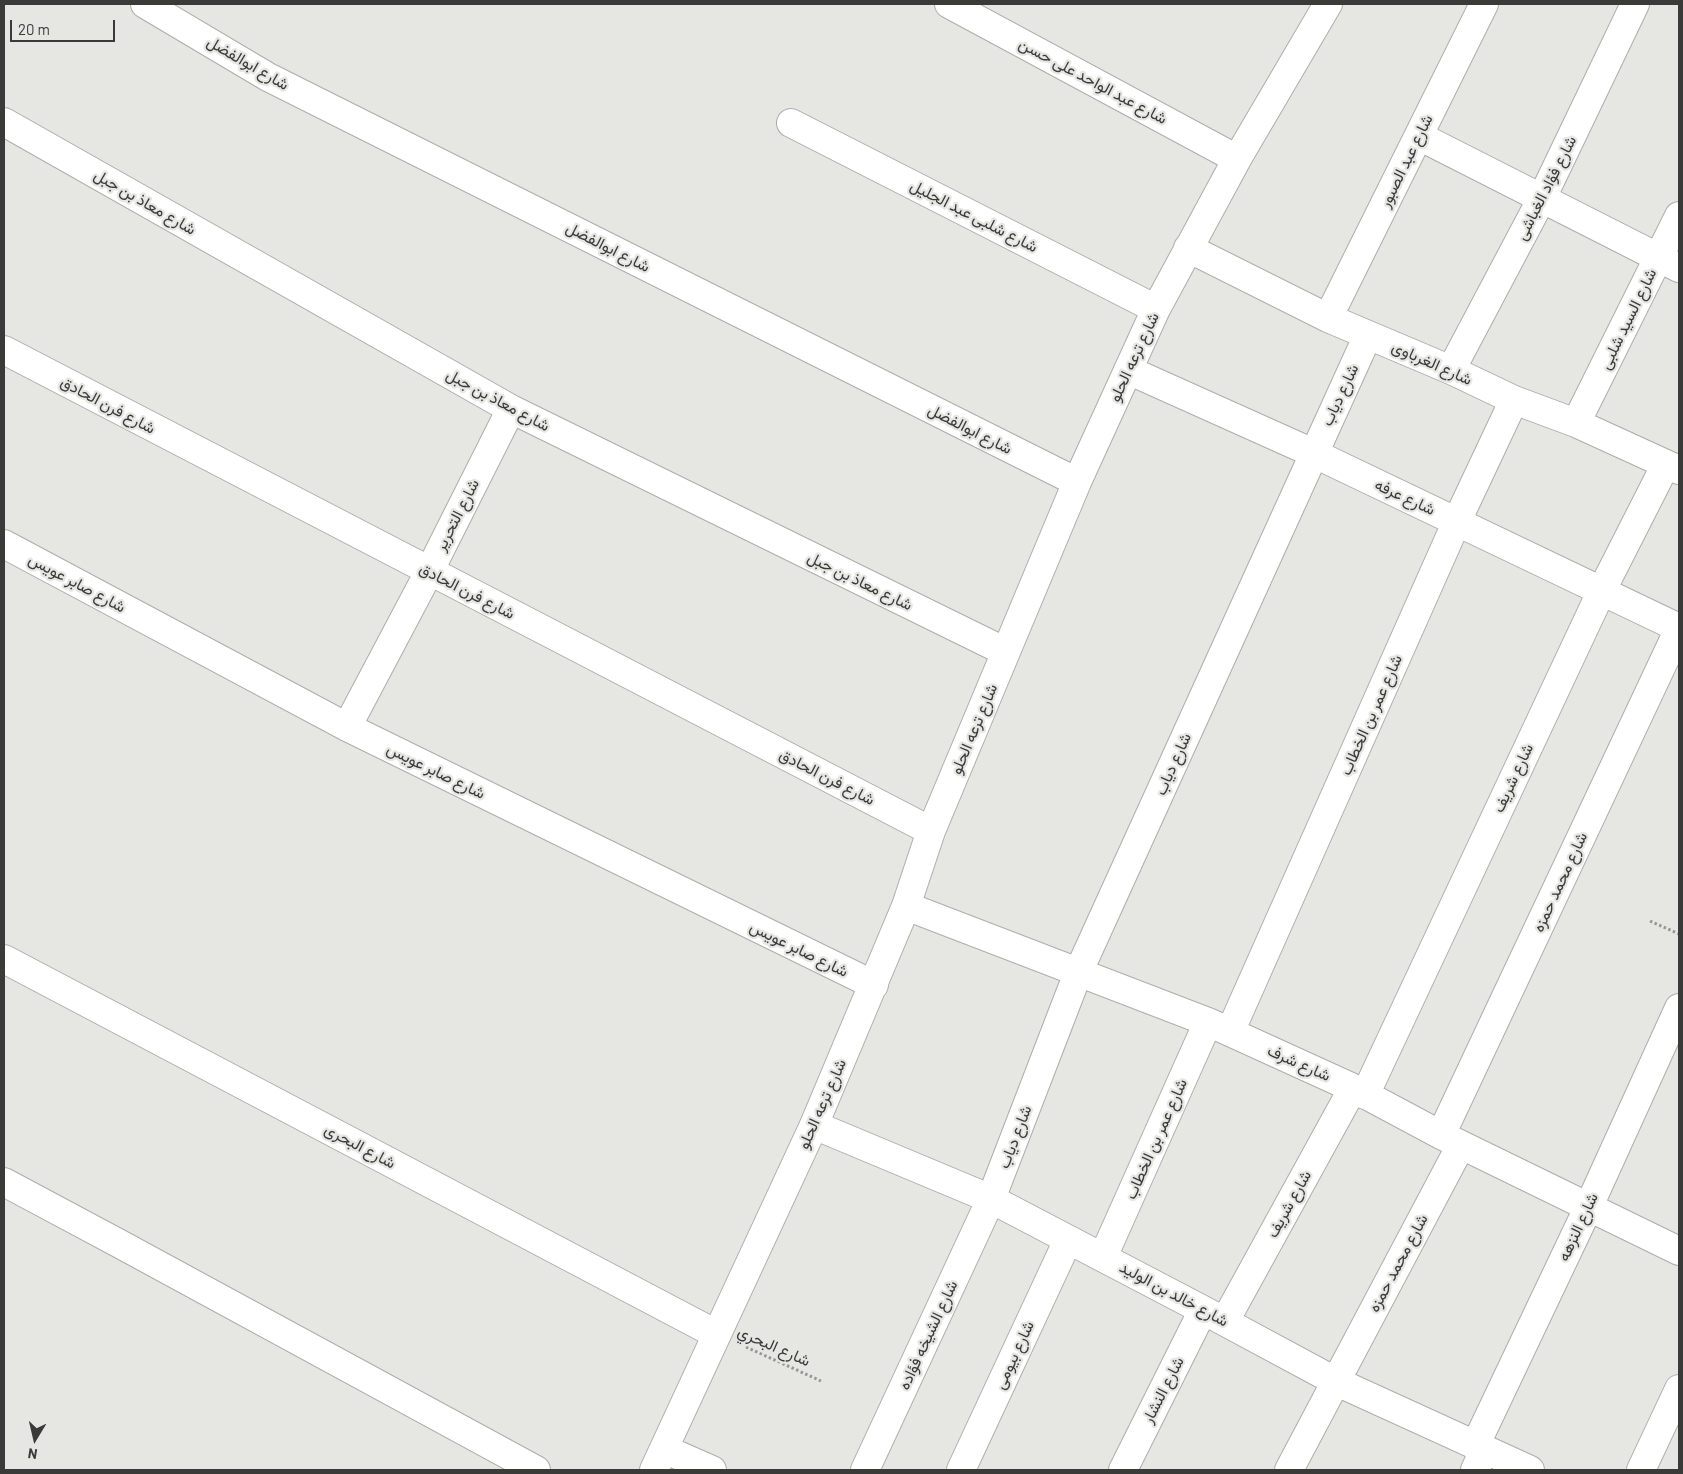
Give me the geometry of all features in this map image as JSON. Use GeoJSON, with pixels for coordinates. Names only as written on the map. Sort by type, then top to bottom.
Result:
{"type":"FeatureCollection","features":[{"type":"Feature","properties":{"kind":"street","name":"شارع ابوالفضل"},"geometry":{"type":"LineString","coordinates":[[145,4],[268,77],[1076,482]]}},
{"type":"Feature","properties":{"kind":"street","name":"شارع عبد الواحد على حسن"},"geometry":{"type":"LineString","coordinates":[[949,4],[1237,159]]}},
{"type":"Feature","properties":{"kind":"street","name":"شارع ترعه الحلو"},"geometry":{"type":"LineString","coordinates":[[659,1459],[814,1125],[874,985],[906,906],[931,831],[1076,482],[1156,309],[1188,248],[1237,159],[1328,4]]}},
{"type":"Feature","properties":{"kind":"street","name":"شارع عبد الصبور"},"geometry":{"type":"LineString","coordinates":[[1328,318],[1484,4]]}},
{"type":"Feature","properties":{"kind":"street","name":"شارع فؤاد الغباشى"},"geometry":{"type":"LineString","coordinates":[[1451,370],[1542,198],[1635,4]]}},
{"type":"Feature","properties":{"kind":"street","name":"شارع معاذ بن جبل"},"geometry":{"type":"LineString","coordinates":[[4,122],[511,409],[1006,652]]}},
{"type":"Feature","properties":{"kind":"street","name":"شارع شلبى عبد الجليل"},"geometry":{"type":"LineString","coordinates":[[792,122],[1156,309]]}},
{"type":"Feature","properties":{"kind":"street"},"geometry":{"type":"LineString","coordinates":[[1419,136],[1669,263]]}},
{"type":"Feature","properties":{"kind":"street","name":"شارع السيد شلبى"},"geometry":{"type":"LineString","coordinates":[[1576,423],[1669,263],[1679,216]]}},
{"type":"Feature","properties":{"kind":"street","name":"شارع الغرباوى"},"geometry":{"type":"LineString","coordinates":[[1188,248],[1328,318],[1451,370],[1514,400],[1576,423],[1673,467]]}},
{"type":"Feature","properties":{"kind":"street","name":"شارع دياب"},"geometry":{"type":"LineString","coordinates":[[990,1199],[1078,973],[1368,335]]}},
{"type":"Feature","properties":{"kind":"street","name":"شارع فرن الحادق"},"geometry":{"type":"LineString","coordinates":[[4,350],[931,831]]}},
{"type":"Feature","properties":{"kind":"street","name":"شارع عرفه"},"geometry":{"type":"LineString","coordinates":[[1128,370],[1313,453],[1679,628]]}},
{"type":"Feature","properties":{"kind":"street","name":"شارع عمر بن الخطاب"},"geometry":{"type":"LineString","coordinates":[[1103,1257],[1219,1027],[1514,400]]}},
{"type":"Feature","properties":{"kind":"street","name":"شارع التحرير"},"geometry":{"type":"LineString","coordinates":[[347,727],[429,572],[511,409]]}},
{"type":"Feature","properties":{"kind":"street","name":"شارع شريف"},"geometry":{"type":"LineString","coordinates":[[1214,1315],[1359,1091],[1602,590],[1673,467]]}},
{"type":"Feature","properties":{"kind":"street","name":"شارع صابر عويس"},"geometry":{"type":"LineString","coordinates":[[4,544],[347,727],[874,985]]}},
{"type":"Feature","properties":{"kind":"street","name":"شارع محمد حمزه"},"geometry":{"type":"LineString","coordinates":[[1289,1470],[1336,1381],[1451,1140],[1679,628]]}},
{"type":"Feature","properties":{"kind":"street","name":"شارع شرف"},"geometry":{"type":"LineString","coordinates":[[906,906],[1219,1027],[1359,1091],[1451,1140],[1679,1250]]}},
{"type":"Feature","properties":{"kind":"street","name":"شارع البحرى"},"geometry":{"type":"LineString","coordinates":[[4,959],[716,1334]]}},
{"type":"Feature","properties":{"kind":"street","name":"شارع النزهه"},"geometry":{"type":"LineString","coordinates":[[1478,1455],[1679,1008]]}},
{"type":"Feature","properties":{"kind":"street","name":"شارع خالد بن الوليد"},"geometry":{"type":"LineString","coordinates":[[814,1125],[990,1199],[1478,1455],[1530,1470]]}},
{"type":"Feature","properties":{"kind":"street"},"geometry":{"type":"LineString","coordinates":[[4,1182],[536,1470]]}},
{"type":"Feature","properties":{"kind":"street","name":"شارع الشيخه فؤاده"},"geometry":{"type":"LineString","coordinates":[[865,1470],[990,1199]]}},
{"type":"Feature","properties":{"kind":"street","name":"شارع بيومى"},"geometry":{"type":"LineString","coordinates":[[961,1470],[1068,1240]]}},
{"type":"Feature","properties":{"kind":"street","name":"شارع النشار"},"geometry":{"type":"LineString","coordinates":[[1123,1470],[1214,1315]]}},
{"type":"Feature","properties":{"kind":"street"},"geometry":{"type":"LineString","coordinates":[[1641,1470],[1679,1389]]}},
{"type":"Feature","properties":{"kind":"street"},"geometry":{"type":"LineString","coordinates":[[659,1459],[712,1470]]}},
{"type":"Feature","properties":{"kind":"path"},"geometry":{"type":"LineString","coordinates":[[1650,921],[1679,934]]}},
{"type":"Feature","properties":{"kind":"path","name":"شارع البحري"},"geometry":{"type":"LineString","coordinates":[[716,1334],[821,1381]]}}]}
